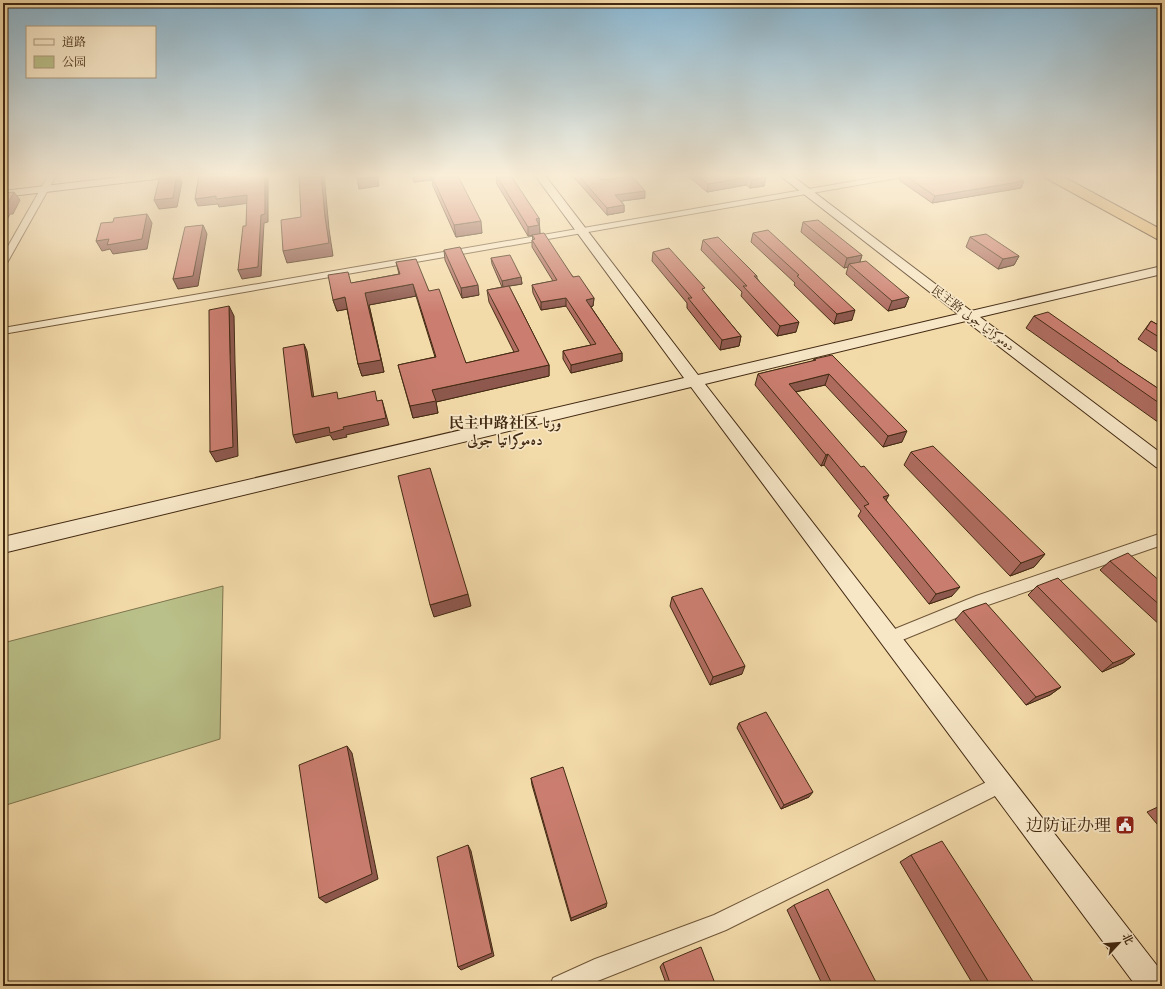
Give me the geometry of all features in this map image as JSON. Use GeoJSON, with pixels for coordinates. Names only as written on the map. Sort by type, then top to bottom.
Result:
{"type":"FeatureCollection","features":[{"type":"Feature","properties":{"kind":"highway"},"geometry":{"type":"LineString","coordinates":[[1133,220],[1162,236]]}},
{"type":"Feature","properties":{"kind":"street"},"geometry":{"type":"LineString","coordinates":[[3,263],[27,220]]}},
{"type":"Feature","properties":{"kind":"street"},"geometry":{"type":"LineString","coordinates":[[573,220],[1154,986]]}},
{"type":"Feature","properties":{"kind":"street"},"geometry":{"type":"LineString","coordinates":[[3,331],[644,220]]}},
{"type":"Feature","properties":{"kind":"street","name":"民主路 دەموكراتيا جولى"},"geometry":{"type":"LineString","coordinates":[[843,220],[1162,463]]}},
{"type":"Feature","properties":{"kind":"street"},"geometry":{"type":"LineString","coordinates":[[3,545],[1162,270]]}},
{"type":"Feature","properties":{"kind":"street"},"geometry":{"type":"LineString","coordinates":[[890,638],[981,602],[1162,539]]}},
{"type":"Feature","properties":{"kind":"street"},"geometry":{"type":"LineString","coordinates":[[561,986],[595,970],[719,923],[1001,784]]}},
{"type":"Feature","properties":{"kind":"green space"},"geometry":{"type":"Polygon","coordinates":[[[223,586],[220,739],[3,806],[3,643],[223,586]]]}},
{"type":"Feature","properties":{"kind":"building"},"geometry":{"type":"Polygon","coordinates":[[[113,220],[146,220],[142,239],[107,245],[109,239],[96,241],[101,223],[113,222],[113,220]]]}},
{"type":"Feature","properties":{"kind":"building"},"geometry":{"type":"Polygon","coordinates":[[[246,220],[261,220],[258,267],[238,270],[243,226],[246,226],[246,220]]]}},
{"type":"Feature","properties":{"kind":"building"},"geometry":{"type":"Polygon","coordinates":[[[281,220],[325,220],[329,243],[283,251],[281,220]]]}},
{"type":"Feature","properties":{"kind":"building"},"geometry":{"type":"Polygon","coordinates":[[[452,220],[481,221],[454,225],[452,220]]]}},
{"type":"Feature","properties":{"kind":"building"},"geometry":{"type":"Polygon","coordinates":[[[524,220],[537,220],[539,225],[528,227],[524,220]]]}},
{"type":"Feature","properties":{"kind":"building"},"geometry":{"type":"Polygon","coordinates":[[[818,220],[862,255],[847,258],[803,222],[818,220]]]}},
{"type":"Feature","properties":{"kind":"building"},"geometry":{"type":"Polygon","coordinates":[[[203,225],[193,276],[173,279],[185,227],[203,225]]]}},
{"type":"Feature","properties":{"kind":"building"},"geometry":{"type":"Polygon","coordinates":[[[768,230],[855,310],[837,314],[797,276],[799,275],[753,233],[768,230]]]}},
{"type":"Feature","properties":{"kind":"building"},"geometry":{"type":"Polygon","coordinates":[[[544,233],[573,277],[579,276],[594,298],[586,300],[622,353],[571,365],[563,351],[596,344],[566,298],[541,302],[532,285],[557,280],[532,240],[535,239],[532,235],[544,233]]]}},
{"type":"Feature","properties":{"kind":"building"},"geometry":{"type":"Polygon","coordinates":[[[986,234],[1019,256],[1003,259],[970,237],[986,234]]]}},
{"type":"Feature","properties":{"kind":"building"},"geometry":{"type":"Polygon","coordinates":[[[718,237],[757,276],[754,276],[799,322],[780,326],[743,286],[747,286],[703,240],[718,237]]]}},
{"type":"Feature","properties":{"kind":"building"},"geometry":{"type":"Polygon","coordinates":[[[460,247],[478,285],[461,288],[444,250],[460,247]]]}},
{"type":"Feature","properties":{"kind":"building"},"geometry":{"type":"Polygon","coordinates":[[[669,248],[705,288],[702,289],[741,336],[722,340],[688,298],[692,298],[653,252],[669,248]]]}},
{"type":"Feature","properties":{"kind":"building"},"geometry":{"type":"Polygon","coordinates":[[[510,255],[521,277],[502,281],[491,258],[510,255]]]}},
{"type":"Feature","properties":{"kind":"building"},"geometry":{"type":"Polygon","coordinates":[[[416,259],[429,291],[439,289],[466,363],[519,351],[487,290],[509,286],[549,365],[432,390],[436,401],[410,406],[398,365],[436,357],[413,284],[365,293],[381,360],[358,364],[345,297],[333,300],[328,275],[348,272],[351,283],[400,274],[396,262],[416,259]]]}},
{"type":"Feature","properties":{"kind":"building"},"geometry":{"type":"Polygon","coordinates":[[[866,261],[909,297],[892,301],[849,264],[866,261]]]}},
{"type":"Feature","properties":{"kind":"building"},"geometry":{"type":"Polygon","coordinates":[[[229,306],[233,447],[210,452],[209,310],[229,306]]]}},
{"type":"Feature","properties":{"kind":"building"},"geometry":{"type":"Polygon","coordinates":[[[1048,312],[1162,391],[1162,405],[1034,316],[1048,312]]]}},
{"type":"Feature","properties":{"kind":"building"},"geometry":{"type":"Polygon","coordinates":[[[1151,321],[1162,327],[1162,339],[1146,329],[1151,321]]]}},
{"type":"Feature","properties":{"kind":"building"},"geometry":{"type":"Polygon","coordinates":[[[304,344],[312,397],[337,392],[338,399],[375,391],[377,401],[382,400],[386,418],[343,427],[344,429],[330,433],[329,427],[293,435],[283,348],[304,344]]]}},
{"type":"Feature","properties":{"kind":"building"},"geometry":{"type":"Polygon","coordinates":[[[832,355],[907,431],[888,436],[829,374],[789,384],[861,467],[864,466],[889,495],[883,497],[960,587],[936,594],[864,506],[869,504],[828,454],[826,455],[758,374],[832,355]]]}},
{"type":"Feature","properties":{"kind":"building"},"geometry":{"type":"Polygon","coordinates":[[[933,446],[1045,554],[1021,563],[911,452],[933,446]]]}},
{"type":"Feature","properties":{"kind":"building"},"geometry":{"type":"Polygon","coordinates":[[[430,468],[468,594],[430,605],[398,476],[430,468]]]}},
{"type":"Feature","properties":{"kind":"building"},"geometry":{"type":"Polygon","coordinates":[[[1128,553],[1162,583],[1162,607],[1110,561],[1128,553]]]}},
{"type":"Feature","properties":{"kind":"building"},"geometry":{"type":"Polygon","coordinates":[[[1058,578],[1135,654],[1113,663],[1037,586],[1058,578]]]}},
{"type":"Feature","properties":{"kind":"building"},"geometry":{"type":"Polygon","coordinates":[[[702,588],[745,666],[713,677],[672,597],[702,588]]]}},
{"type":"Feature","properties":{"kind":"building"},"geometry":{"type":"Polygon","coordinates":[[[986,603],[1061,687],[1036,697],[963,611],[986,603]]]}},
{"type":"Feature","properties":{"kind":"building"},"geometry":{"type":"Polygon","coordinates":[[[766,712],[813,792],[784,805],[739,723],[766,712]]]}},
{"type":"Feature","properties":{"kind":"building"},"geometry":{"type":"Polygon","coordinates":[[[347,746],[372,874],[319,898],[299,765],[347,746]]]}},
{"type":"Feature","properties":{"kind":"building"},"geometry":{"type":"Polygon","coordinates":[[[563,767],[607,903],[571,918],[531,778],[563,767]]]}},
{"type":"Feature","properties":{"kind":"building"},"geometry":{"type":"Polygon","coordinates":[[[942,841],[1036,986],[991,986],[911,855],[942,841]]]}},
{"type":"Feature","properties":{"kind":"building"},"geometry":{"type":"Polygon","coordinates":[[[468,845],[492,953],[458,967],[437,857],[468,845]]]}},
{"type":"Feature","properties":{"kind":"building"},"geometry":{"type":"Polygon","coordinates":[[[828,889],[878,986],[833,986],[794,905],[828,889]]]}},
{"type":"Feature","properties":{"kind":"building"},"geometry":{"type":"Polygon","coordinates":[[[701,947],[716,986],[671,986],[663,963],[701,947]]]}},
{"type":"Feature","properties":{"kind":"place","name":"边防证办理"},"geometry":{"type":"Point","coordinates":[1125,825]}},
{"type":"Feature","properties":{"kind":"district","name":"民主中路社区 ورتا دەموكراتيا جولى"},"geometry":{"type":"Point","coordinates":[505,432]}}]}
